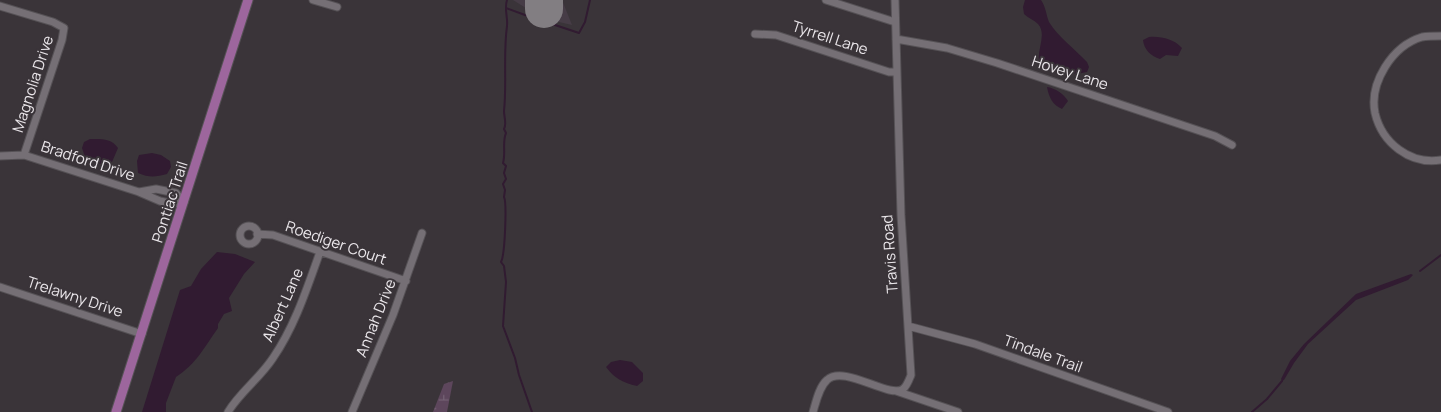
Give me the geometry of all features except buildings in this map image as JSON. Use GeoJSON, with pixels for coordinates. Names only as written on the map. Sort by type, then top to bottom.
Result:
{"type":"FeatureCollection","features":[{"type":"Feature","properties":{"kind":"main road","name":"Pontiac Trail"},"geometry":{"type":"LineString","coordinates":[[116,412],[248,0]]}},
{"type":"Feature","properties":{"kind":"street"},"geometry":{"type":"LineString","coordinates":[[313,0],[337,7]]}},
{"type":"Feature","properties":{"kind":"street"},"geometry":{"type":"LineString","coordinates":[[826,0],[895,22]]}},
{"type":"Feature","properties":{"kind":"street","name":"Travis Road"},"geometry":{"type":"LineString","coordinates":[[894,390],[903,389],[911,375],[901,215],[896,72],[896,0]]}},
{"type":"Feature","properties":{"kind":"street","name":"Magnolia Drive"},"geometry":{"type":"LineString","coordinates":[[0,6],[53,22],[64,28],[24,155]]}},
{"type":"Feature","properties":{"kind":"street","name":"Tyrrell Lane"},"geometry":{"type":"LineString","coordinates":[[755,34],[776,35],[889,72],[896,72]]}},
{"type":"Feature","properties":{"kind":"street"},"geometry":{"type":"LineString","coordinates":[[1441,36],[1423,37],[1409,43],[1396,52],[1384,69],[1376,89],[1375,113],[1383,132],[1397,148],[1418,160],[1441,160]]}},
{"type":"Feature","properties":{"kind":"street","name":"Hovey Lane"},"geometry":{"type":"LineString","coordinates":[[896,39],[947,48],[997,63],[1215,136],[1232,145]]}},
{"type":"Feature","properties":{"kind":"street","name":"Bradford Drive"},"geometry":{"type":"LineString","coordinates":[[0,156],[24,155],[173,204],[184,202]]}},
{"type":"Feature","properties":{"kind":"street","name":"Bradford Drive"},"geometry":{"type":"LineString","coordinates":[[139,192],[156,189],[176,193],[184,202]]}},
{"type":"Feature","properties":{"kind":"street","name":"Roediger Court"},"geometry":{"type":"LineString","coordinates":[[257,234],[272,235],[406,281]]}},
{"type":"Feature","properties":{"kind":"street","name":"Annah Drive"},"geometry":{"type":"LineString","coordinates":[[352,412],[385,336],[422,234]]}},
{"type":"Feature","properties":{"kind":"street","name":"Albert Lane"},"geometry":{"type":"LineString","coordinates":[[228,412],[264,370],[280,347],[293,323],[320,252]]}},
{"type":"Feature","properties":{"kind":"street","name":"Trelawny Drive"},"geometry":{"type":"LineString","coordinates":[[0,287],[142,334]]}},
{"type":"Feature","properties":{"kind":"street","name":"Tindale Trail"},"geometry":{"type":"LineString","coordinates":[[908,326],[984,347],[1168,412]]}},
{"type":"Feature","properties":{"kind":"street"},"geometry":{"type":"LineString","coordinates":[[813,412],[821,388],[827,379],[834,376],[855,379],[894,390],[958,412]]}},
{"type":"Feature","properties":{"kind":"shaded area"},"geometry":{"type":"Polygon","coordinates":[[[513,0],[562,0],[572,25],[559,22],[556,19],[530,14],[529,10],[513,0]]]}},
{"type":"Feature","properties":{"kind":"shaded area"},"geometry":{"type":"Polygon","coordinates":[[[1025,0],[1041,0],[1049,22],[1062,38],[1087,62],[1089,67],[1087,72],[1074,74],[1062,72],[1050,68],[1039,61],[1042,32],[1038,24],[1024,14],[1025,0]]]}},
{"type":"Feature","properties":{"kind":"shaded area"},"geometry":{"type":"Polygon","coordinates":[[[1149,37],[1167,39],[1175,42],[1182,48],[1178,56],[1166,55],[1160,59],[1146,50],[1143,40],[1149,37]]]}},
{"type":"Feature","properties":{"kind":"shaded area"},"geometry":{"type":"Polygon","coordinates":[[[1047,87],[1056,90],[1066,98],[1068,101],[1062,109],[1052,101],[1047,87]]]}},
{"type":"Feature","properties":{"kind":"shaded area"},"geometry":{"type":"Polygon","coordinates":[[[90,139],[106,140],[112,142],[118,148],[112,162],[106,165],[95,163],[85,157],[82,148],[84,142],[90,139]]]}},
{"type":"Feature","properties":{"kind":"shaded area"},"geometry":{"type":"Polygon","coordinates":[[[152,153],[161,155],[170,161],[171,167],[167,174],[152,177],[138,173],[137,161],[139,155],[152,153]]]}},
{"type":"Feature","properties":{"kind":"shaded area"},"geometry":{"type":"Polygon","coordinates":[[[217,252],[235,254],[255,262],[244,274],[229,298],[232,311],[224,314],[218,324],[218,328],[199,355],[189,367],[176,377],[166,403],[166,412],[142,412],[180,290],[191,286],[201,269],[217,252]]]}},
{"type":"Feature","properties":{"kind":"shaded area"},"geometry":{"type":"Polygon","coordinates":[[[1411,274],[1413,275],[1408,280],[1356,300],[1308,344],[1282,381],[1281,379],[1290,361],[1304,344],[1356,294],[1411,274]]]}},
{"type":"Feature","properties":{"kind":"shaded area"},"geometry":{"type":"Polygon","coordinates":[[[620,360],[632,362],[643,373],[643,381],[637,386],[623,382],[612,374],[606,367],[611,362],[620,360]]]}},
{"type":"Feature","properties":{"kind":"green space"},"geometry":{"type":"Polygon","coordinates":[[[453,381],[447,412],[433,412],[444,384],[453,381]]]}},
{"type":"Feature","properties":{"kind":"waterway"},"geometry":{"type":"LineString","coordinates":[[507,0],[504,111],[504,129],[506,133],[503,163],[506,166],[504,173],[506,179],[503,184],[505,190],[505,218],[504,250],[501,262],[504,266],[506,282],[503,326],[532,412]]}},
{"type":"Feature","properties":{"kind":"waterway"},"geometry":{"type":"LineString","coordinates":[[506,8],[579,33],[585,22],[590,0]]}},
{"type":"Feature","properties":{"kind":"waterway"},"geometry":{"type":"LineString","coordinates":[[1420,271],[1441,255]]}},
{"type":"Feature","properties":{"kind":"waterway"},"geometry":{"type":"LineString","coordinates":[[1252,412],[1267,399],[1282,381]]}},
{"type":"Feature","properties":{"kind":"runway"},"geometry":{"type":"LineString","coordinates":[[544,0],[544,9]]}}]}
